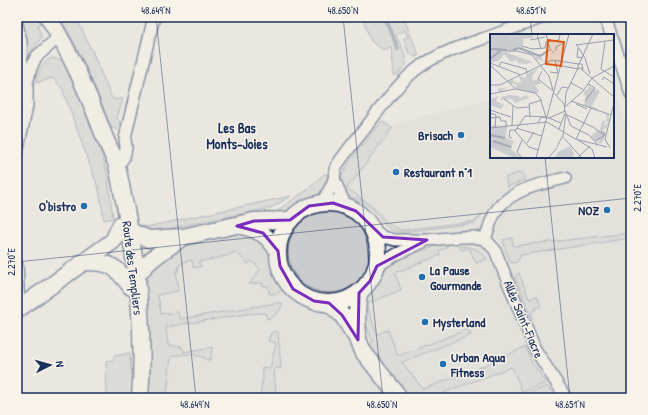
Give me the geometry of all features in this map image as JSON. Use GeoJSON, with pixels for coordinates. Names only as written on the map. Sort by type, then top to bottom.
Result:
{"type":"FeatureCollection","features":[{"type":"Feature","properties":{"kind":"street","name":"Route des Templiers"},"geometry":{"type":"LineString","coordinates":[[48,17],[60,36],[79,75],[106,140],[113,153],[117,167],[142,340],[140,398]]}},
{"type":"Feature","properties":{"kind":"street"},"geometry":{"type":"LineString","coordinates":[[117,167],[124,157],[126,148],[125,139],[154,17]]}},
{"type":"Feature","properties":{"kind":"street"},"geometry":{"type":"LineString","coordinates":[[497,34],[544,17]]}},
{"type":"Feature","properties":{"kind":"street"},"geometry":{"type":"LineString","coordinates":[[605,17],[611,34]]}},
{"type":"Feature","properties":{"kind":"street"},"geometry":{"type":"LineString","coordinates":[[17,24],[21,41],[22,72],[27,83]]}},
{"type":"Feature","properties":{"kind":"street"},"geometry":{"type":"LineString","coordinates":[[17,153],[27,106],[27,83],[31,68],[36,57],[60,36]]}},
{"type":"Feature","properties":{"kind":"street"},"geometry":{"type":"LineString","coordinates":[[321,203],[329,191],[334,179],[335,169],[345,154],[399,85],[412,72],[460,47],[490,36]]}},
{"type":"Feature","properties":{"kind":"street"},"geometry":{"type":"LineString","coordinates":[[614,43],[631,94]]}},
{"type":"Feature","properties":{"kind":"street"},"geometry":{"type":"LineString","coordinates":[[106,140],[125,139]]}},
{"type":"Feature","properties":{"kind":"street","name":"Route des Templiers"},"geometry":{"type":"LineString","coordinates":[[106,140],[126,227]]}},
{"type":"Feature","properties":{"kind":"street"},"geometry":{"type":"LineString","coordinates":[[373,230],[383,237],[395,240],[427,240],[473,237],[485,240],[494,215],[499,207],[515,194],[524,189],[566,178]]}},
{"type":"Feature","properties":{"kind":"street"},"geometry":{"type":"LineString","coordinates":[[334,179],[345,205]]}},
{"type":"Feature","properties":{"kind":"street"},"geometry":{"type":"LineString","coordinates":[[321,203],[345,205],[366,219],[373,230],[378,247],[377,266],[370,280],[359,293],[345,300],[329,303],[314,301],[301,295],[286,280],[280,266],[278,251],[280,240],[284,229],[290,220],[309,206],[321,203]]}},
{"type":"Feature","properties":{"kind":"street"},"geometry":{"type":"LineString","coordinates":[[18,309],[113,242],[126,227],[149,239],[183,237],[254,221],[290,220]]}},
{"type":"Feature","properties":{"kind":"street"},"geometry":{"type":"LineString","coordinates":[[237,226],[253,229],[263,233],[278,251]]}},
{"type":"Feature","properties":{"kind":"street"},"geometry":{"type":"LineString","coordinates":[[85,262],[97,262],[113,266],[134,282],[144,266],[157,254],[183,237]]}},
{"type":"Feature","properties":{"kind":"street"},"geometry":{"type":"LineString","coordinates":[[377,266],[397,254],[427,240]]}},
{"type":"Feature","properties":{"kind":"street","name":"Allée Saint-Fiacre"},"geometry":{"type":"LineString","coordinates":[[485,240],[495,250],[535,349],[566,398]]}},
{"type":"Feature","properties":{"kind":"street"},"geometry":{"type":"LineString","coordinates":[[17,265],[18,309]]}},
{"type":"Feature","properties":{"kind":"street"},"geometry":{"type":"LineString","coordinates":[[358,340],[357,311],[359,293]]}},
{"type":"Feature","properties":{"kind":"street"},"geometry":{"type":"LineString","coordinates":[[329,303],[342,315],[358,340],[364,353],[400,398]]}},
{"type":"Feature","properties":{"kind":"highlighted area"},"geometry":{"type":"Polygon","coordinates":[[[333,203],[356,211],[383,237],[427,240],[377,266],[370,281],[359,293],[358,340],[342,315],[329,303],[314,301],[293,289],[280,266],[278,251],[263,233],[237,226],[254,221],[290,220],[309,206],[333,203]]]}},
{"type":"Feature","properties":{"kind":"shaded area"},"geometry":{"type":"Polygon","coordinates":[[[18,17],[39,17],[42,22],[37,26],[41,33],[41,38],[33,49],[26,67],[21,24],[18,17]]]}},
{"type":"Feature","properties":{"kind":"shaded area"},"geometry":{"type":"Polygon","coordinates":[[[59,17],[76,17],[112,99],[123,99],[117,118],[120,121],[117,130],[112,128],[110,125],[81,56],[59,17]]]}},
{"type":"Feature","properties":{"kind":"shaded area"},"geometry":{"type":"Polygon","coordinates":[[[362,17],[403,17],[419,55],[415,57],[409,53],[403,39],[408,37],[405,30],[396,35],[404,53],[406,65],[396,76],[394,75],[392,52],[390,48],[384,51],[371,41],[362,17]]]}},
{"type":"Feature","properties":{"kind":"shaded area"},"geometry":{"type":"Polygon","coordinates":[[[52,58],[64,61],[95,133],[108,178],[113,218],[104,220],[99,190],[62,88],[53,78],[36,83],[41,68],[45,62],[52,58]]]}},
{"type":"Feature","properties":{"kind":"shaded area"},"geometry":{"type":"Polygon","coordinates":[[[614,76],[631,150],[631,398],[162,398],[155,286],[181,258],[231,246],[270,251],[272,263],[280,283],[292,299],[299,305],[328,312],[348,313],[365,300],[379,282],[389,265],[397,257],[393,231],[384,225],[374,210],[359,200],[347,195],[343,188],[342,176],[359,149],[382,121],[392,128],[401,121],[490,99],[490,158],[614,158],[614,76]]]}},
{"type":"Feature","properties":{"kind":"shaded area"},"geometry":{"type":"Polygon","coordinates":[[[382,121],[392,128],[347,188],[373,207],[388,223],[402,230],[476,221],[482,214],[475,223],[403,232],[396,231],[388,228],[377,214],[368,206],[348,195],[343,188],[342,183],[344,170],[382,121]]]}},
{"type":"Feature","properties":{"kind":"shaded area"},"geometry":{"type":"Polygon","coordinates":[[[522,172],[524,180],[507,187],[506,177],[522,172]]]}},
{"type":"Feature","properties":{"kind":"shaded area"},"geometry":{"type":"Polygon","coordinates":[[[324,174],[330,177],[323,192],[318,197],[306,200],[292,211],[284,215],[275,214],[307,190],[324,174]]]}},
{"type":"Feature","properties":{"kind":"shaded area"},"geometry":{"type":"Polygon","coordinates":[[[291,196],[271,208],[172,228],[150,232],[139,225],[146,227],[291,196]]]}},
{"type":"Feature","properties":{"kind":"shaded area"},"geometry":{"type":"Polygon","coordinates":[[[329,211],[345,214],[358,223],[367,236],[370,252],[367,268],[358,281],[345,290],[329,293],[313,290],[300,281],[291,268],[288,252],[291,236],[300,223],[313,214],[329,211]]]}},
{"type":"Feature","properties":{"kind":"shaded area"},"geometry":{"type":"Polygon","coordinates":[[[242,233],[254,236],[270,251],[276,275],[284,289],[278,293],[269,294],[268,286],[263,286],[262,283],[249,284],[260,269],[252,261],[248,264],[235,252],[227,256],[198,262],[202,266],[193,268],[192,260],[183,262],[183,264],[179,265],[178,271],[176,271],[178,291],[158,295],[161,314],[178,312],[180,319],[277,303],[282,303],[281,309],[275,315],[267,319],[265,313],[247,314],[166,327],[168,345],[182,347],[184,352],[212,347],[211,359],[208,360],[200,356],[190,354],[171,357],[167,395],[170,398],[149,398],[150,359],[146,286],[150,269],[181,246],[242,233]]]}},
{"type":"Feature","properties":{"kind":"shaded area"},"geometry":{"type":"Polygon","coordinates":[[[631,233],[631,238],[521,255],[517,262],[511,263],[503,240],[512,238],[513,246],[631,233]]]}},
{"type":"Feature","properties":{"kind":"shaded area"},"geometry":{"type":"Polygon","coordinates":[[[446,244],[447,247],[439,251],[440,255],[395,273],[401,290],[366,304],[377,334],[388,330],[398,356],[468,329],[471,335],[402,362],[423,389],[483,366],[525,347],[532,363],[546,383],[522,392],[512,367],[445,392],[447,398],[409,398],[368,346],[373,342],[363,313],[365,301],[378,284],[386,268],[392,261],[446,244]]]}},
{"type":"Feature","properties":{"kind":"shaded area"},"geometry":{"type":"Polygon","coordinates":[[[459,246],[475,249],[482,253],[487,259],[476,263],[469,248],[461,250],[459,246]]]}},
{"type":"Feature","properties":{"kind":"shaded area"},"geometry":{"type":"Polygon","coordinates":[[[519,273],[529,299],[537,296],[541,305],[532,312],[532,319],[515,276],[519,273]]]}},
{"type":"Feature","properties":{"kind":"shaded area"},"geometry":{"type":"Polygon","coordinates":[[[276,331],[278,332],[281,368],[274,369],[276,394],[269,398],[255,398],[260,395],[263,377],[262,367],[270,368],[276,343],[268,341],[271,333],[276,331]]]}},
{"type":"Feature","properties":{"kind":"shaded area"},"geometry":{"type":"Polygon","coordinates":[[[130,353],[133,398],[107,398],[106,361],[113,360],[114,356],[130,353]]]}},
{"type":"Feature","properties":{"kind":"shaded area"},"geometry":{"type":"Polygon","coordinates":[[[547,386],[556,398],[516,398],[547,386]]]}},
{"type":"Feature","properties":{"kind":"waterway"},"geometry":{"type":"LineString","coordinates":[[384,17],[398,49]]}},
{"type":"Feature","properties":{"kind":"place","name":"Brisach"},"geometry":{"type":"Point","coordinates":[461,135]}},
{"type":"Feature","properties":{"kind":"place","name":"Restaurant n°1"},"geometry":{"type":"Point","coordinates":[396,172]}},
{"type":"Feature","properties":{"kind":"place","name":"O'bistro"},"geometry":{"type":"Point","coordinates":[84,206]}},
{"type":"Feature","properties":{"kind":"place","name":"NOZ"},"geometry":{"type":"Point","coordinates":[607,210]}},
{"type":"Feature","properties":{"kind":"place","name":"La Pause Gourmande"},"geometry":{"type":"Point","coordinates":[422,277]}},
{"type":"Feature","properties":{"kind":"place","name":"Mysterland"},"geometry":{"type":"Point","coordinates":[425,322]}},
{"type":"Feature","properties":{"kind":"place","name":"Urban Aqua Fitness"},"geometry":{"type":"Point","coordinates":[443,364]}},
{"type":"Feature","properties":{"kind":"district","name":"Les Bas Monts-Joies"},"geometry":{"type":"Point","coordinates":[237,136]}}]}
